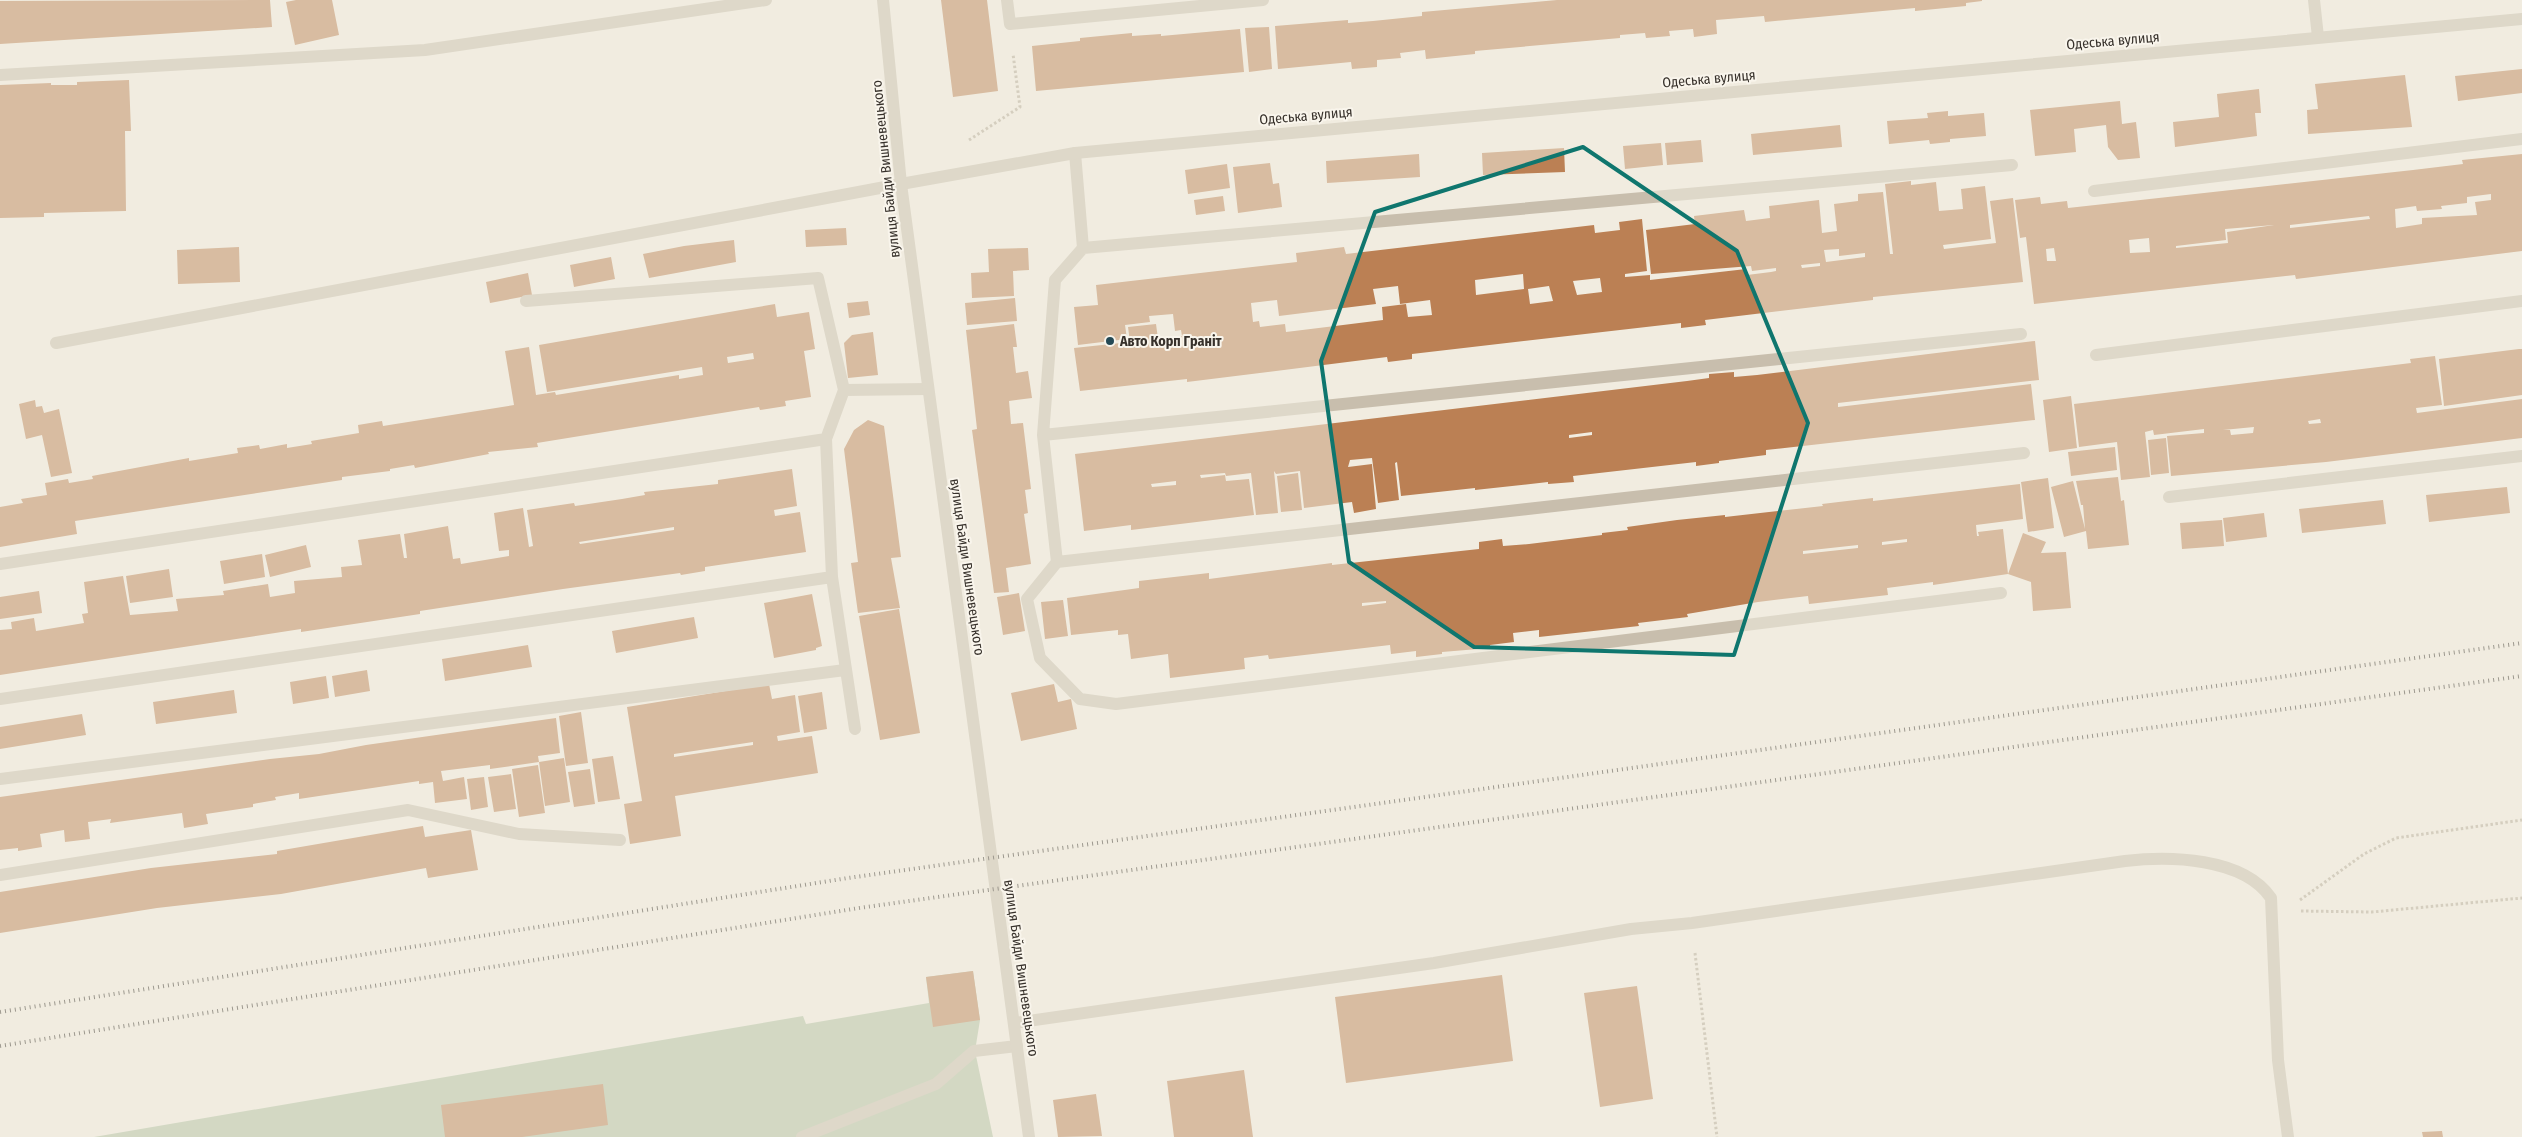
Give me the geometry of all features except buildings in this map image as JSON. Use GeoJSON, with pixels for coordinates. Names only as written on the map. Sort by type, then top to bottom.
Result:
{"type":"FeatureCollection","features":[{"type":"Feature","properties":{"kind":"street"},"geometry":{"type":"LineString","coordinates":[[0,75],[425,50],[766,0]]}},
{"type":"Feature","properties":{"kind":"street","name":"вулиця Байди Вишневецького"},"geometry":{"type":"LineString","coordinates":[[883,0],[901,184],[1029,1137]]}},
{"type":"Feature","properties":{"kind":"street"},"geometry":{"type":"LineString","coordinates":[[1007,0],[1010,24],[1263,0]]}},
{"type":"Feature","properties":{"kind":"street"},"geometry":{"type":"LineString","coordinates":[[2314,0],[2318,38]]}},
{"type":"Feature","properties":{"kind":"street","name":"Одеська вулиця"},"geometry":{"type":"LineString","coordinates":[[56,343],[901,184],[1076,153],[2522,18]]}},
{"type":"Feature","properties":{"kind":"street"},"geometry":{"type":"LineString","coordinates":[[2094,191],[2522,139]]}},
{"type":"Feature","properties":{"kind":"street"},"geometry":{"type":"LineString","coordinates":[[1057,562],[1043,435],[1056,280],[1083,248],[1076,153]]}},
{"type":"Feature","properties":{"kind":"street"},"geometry":{"type":"LineString","coordinates":[[1083,248],[2012,165]]}},
{"type":"Feature","properties":{"kind":"street"},"geometry":{"type":"LineString","coordinates":[[526,301],[818,278],[844,390],[826,439],[832,577],[855,729]]}},
{"type":"Feature","properties":{"kind":"street"},"geometry":{"type":"LineString","coordinates":[[2096,356],[2522,301]]}},
{"type":"Feature","properties":{"kind":"street"},"geometry":{"type":"LineString","coordinates":[[1043,435],[2021,334]]}},
{"type":"Feature","properties":{"kind":"street"},"geometry":{"type":"LineString","coordinates":[[844,390],[928,389]]}},
{"type":"Feature","properties":{"kind":"street"},"geometry":{"type":"LineString","coordinates":[[0,564],[826,439]]}},
{"type":"Feature","properties":{"kind":"street"},"geometry":{"type":"LineString","coordinates":[[2001,593],[1116,704],[1080,699],[1040,658],[1027,598],[1057,562],[2024,453]]}},
{"type":"Feature","properties":{"kind":"street"},"geometry":{"type":"LineString","coordinates":[[2169,497],[2522,456]]}},
{"type":"Feature","properties":{"kind":"street"},"geometry":{"type":"LineString","coordinates":[[0,700],[832,577]]}},
{"type":"Feature","properties":{"kind":"street"},"geometry":{"type":"LineString","coordinates":[[0,779],[845,670]]}},
{"type":"Feature","properties":{"kind":"street"},"geometry":{"type":"LineString","coordinates":[[0,875],[408,810],[519,834],[620,840]]}},
{"type":"Feature","properties":{"kind":"street"},"geometry":{"type":"LineString","coordinates":[[1014,1023],[1495,953],[1631,929],[1692,923],[2158,858],[2205,862],[2232,870],[2266,891],[2271,898],[2274,915],[2278,1060],[2288,1137]]}},
{"type":"Feature","properties":{"kind":"street"},"geometry":{"type":"LineString","coordinates":[[802,1137],[936,1084],[974,1051],[1017,1046]]}},
{"type":"Feature","properties":{"kind":"path"},"geometry":{"type":"LineString","coordinates":[[964,143],[1020,107],[1010,24]]}},
{"type":"Feature","properties":{"kind":"path"},"geometry":{"type":"LineString","coordinates":[[2274,915],[2316,891],[2364,854],[2396,838],[2522,820]]}},
{"type":"Feature","properties":{"kind":"path"},"geometry":{"type":"LineString","coordinates":[[2274,915],[2311,910],[2372,912],[2522,898]]}},
{"type":"Feature","properties":{"kind":"path"},"geometry":{"type":"LineString","coordinates":[[1692,923],[1717,1137]]}},
{"type":"Feature","properties":{"kind":"highlighted area"},"geometry":{"type":"Polygon","coordinates":[[[1583,147],[1737,251],[1808,423],[1734,655],[1474,647],[1349,562],[1321,361],[1375,212],[1583,147]]]}},
{"type":"Feature","properties":{"kind":"green space"},"geometry":{"type":"Polygon","coordinates":[[[973,971],[980,1020],[975,1051],[993,1137],[94,1137],[803,1016],[806,1024],[929,1003],[926,977],[973,971]]]}},
{"type":"Feature","properties":{"kind":"railway"},"geometry":{"type":"LineString","coordinates":[[0,1012],[848,878],[2522,643]]}},
{"type":"Feature","properties":{"kind":"railway"},"geometry":{"type":"LineString","coordinates":[[0,1046],[859,908],[2522,676]]}},
{"type":"Feature","properties":{"kind":"place","name":"Авто Корп Граніт"},"geometry":{"type":"Point","coordinates":[1110,341]}}]}
